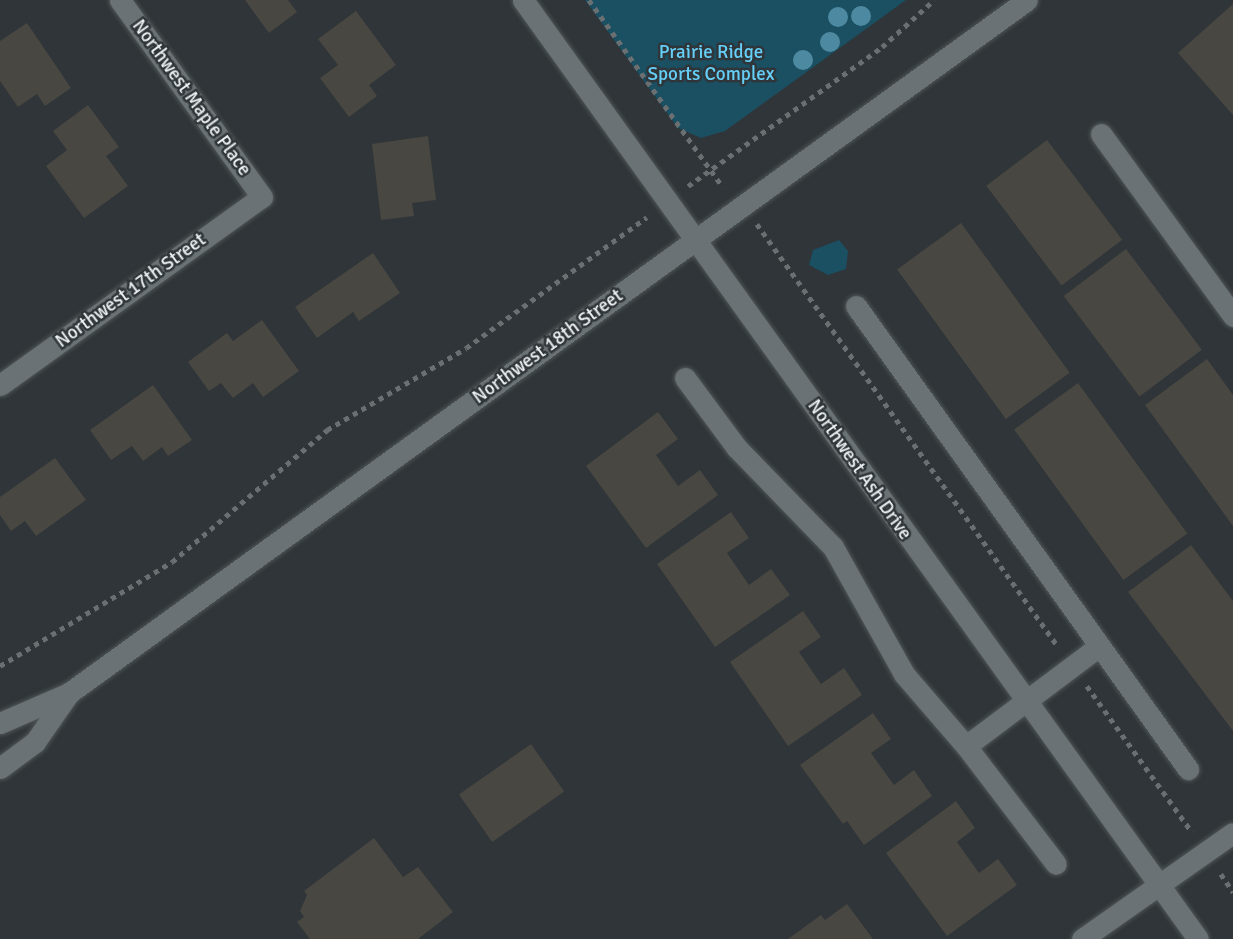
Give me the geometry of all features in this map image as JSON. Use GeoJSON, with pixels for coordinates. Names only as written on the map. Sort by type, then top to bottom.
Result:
{"type":"FeatureCollection","features":[{"type":"Feature","properties":{"kind":"street","name":"Northwest Maple Place"},"geometry":{"type":"LineString","coordinates":[[120,0],[262,197]]}},
{"type":"Feature","properties":{"kind":"street","name":"Northwest Ash Drive"},"geometry":{"type":"LineString","coordinates":[[523,0],[1198,939]]}},
{"type":"Feature","properties":{"kind":"street","name":"Northwest 18th Street"},"geometry":{"type":"LineString","coordinates":[[0,723],[69,693],[1027,0]]}},
{"type":"Feature","properties":{"kind":"street"},"geometry":{"type":"LineString","coordinates":[[1101,134],[1233,316]]}},
{"type":"Feature","properties":{"kind":"street","name":"Northwest 17th Street"},"geometry":{"type":"LineString","coordinates":[[0,385],[262,197]]}},
{"type":"Feature","properties":{"kind":"street"},"geometry":{"type":"LineString","coordinates":[[856,306],[1188,769]]}},
{"type":"Feature","properties":{"kind":"street"},"geometry":{"type":"LineString","coordinates":[[685,378],[736,447],[833,547],[904,674],[966,746],[1056,864]]}},
{"type":"Feature","properties":{"kind":"street"},"geometry":{"type":"LineString","coordinates":[[966,746],[1098,646]]}},
{"type":"Feature","properties":{"kind":"street","name":"Northwest 18th Street"},"geometry":{"type":"LineString","coordinates":[[0,768],[35,742],[69,693]]}},
{"type":"Feature","properties":{"kind":"street"},"geometry":{"type":"LineString","coordinates":[[1082,939],[1233,832]]}},
{"type":"Feature","properties":{"kind":"path"},"geometry":{"type":"LineString","coordinates":[[589,0],[708,170],[772,241],[1233,892]]}},
{"type":"Feature","properties":{"kind":"path"},"geometry":{"type":"LineString","coordinates":[[0,666],[172,562],[327,430],[466,348],[708,170],[882,47],[934,0]]}},
{"type":"Feature","properties":{"kind":"green space","name":"Prairie Ridge Sports Complex"},"geometry":{"type":"Polygon","coordinates":[[[585,0],[906,0],[725,131],[701,138],[678,128],[585,0]]]}},
{"type":"Feature","properties":{"kind":"green space"},"geometry":{"type":"Polygon","coordinates":[[[839,240],[848,251],[846,269],[828,275],[809,265],[813,250],[839,240]]]}},
{"type":"Feature","properties":{"kind":"building"},"geometry":{"type":"Polygon","coordinates":[[[245,0],[288,0],[297,12],[269,33],[245,0]]]}},
{"type":"Feature","properties":{"kind":"building"},"geometry":{"type":"Polygon","coordinates":[[[1233,4],[1233,115],[1178,53],[1233,4]]]}},
{"type":"Feature","properties":{"kind":"building"},"geometry":{"type":"Polygon","coordinates":[[[356,11],[396,65],[369,85],[377,96],[349,117],[320,78],[338,65],[318,39],[356,11]]]}},
{"type":"Feature","properties":{"kind":"building"},"geometry":{"type":"Polygon","coordinates":[[[27,23],[71,88],[45,106],[37,94],[18,107],[0,81],[0,41],[27,23]]]}},
{"type":"Feature","properties":{"kind":"building"},"geometry":{"type":"Polygon","coordinates":[[[88,105],[119,147],[106,156],[128,186],[84,218],[46,166],[67,150],[53,131],[88,105]]]}},
{"type":"Feature","properties":{"kind":"building"},"geometry":{"type":"Polygon","coordinates":[[[428,136],[436,200],[412,203],[414,216],[381,220],[372,144],[428,136]]]}},
{"type":"Feature","properties":{"kind":"building"},"geometry":{"type":"Polygon","coordinates":[[[1047,140],[1122,240],[1062,286],[986,186],[1047,140]]]}},
{"type":"Feature","properties":{"kind":"building"},"geometry":{"type":"Polygon","coordinates":[[[961,223],[1070,373],[1006,419],[897,269],[961,223]]]}},
{"type":"Feature","properties":{"kind":"building"},"geometry":{"type":"Polygon","coordinates":[[[1126,249],[1202,350],[1140,397],[1064,296],[1126,249]]]}},
{"type":"Feature","properties":{"kind":"building"},"geometry":{"type":"Polygon","coordinates":[[[373,253],[400,293],[359,321],[353,312],[317,338],[295,307],[373,253]]]}},
{"type":"Feature","properties":{"kind":"building"},"geometry":{"type":"Polygon","coordinates":[[[262,320],[299,371],[263,397],[253,383],[233,398],[221,383],[209,391],[188,362],[227,333],[233,341],[262,320]]]}},
{"type":"Feature","properties":{"kind":"building"},"geometry":{"type":"Polygon","coordinates":[[[1207,359],[1233,395],[1233,526],[1145,405],[1207,359]]]}},
{"type":"Feature","properties":{"kind":"building"},"geometry":{"type":"Polygon","coordinates":[[[1078,383],[1187,533],[1123,580],[1014,429],[1078,383]]]}},
{"type":"Feature","properties":{"kind":"building"},"geometry":{"type":"Polygon","coordinates":[[[153,385],[192,440],[168,456],[162,447],[143,461],[132,446],[111,460],[90,430],[153,385]]]}},
{"type":"Feature","properties":{"kind":"building"},"geometry":{"type":"Polygon","coordinates":[[[658,412],[678,439],[656,455],[678,486],[700,470],[718,495],[646,548],[586,466],[658,412]]]}},
{"type":"Feature","properties":{"kind":"building"},"geometry":{"type":"Polygon","coordinates":[[[55,458],[86,500],[36,536],[25,521],[11,531],[0,515],[0,497],[55,458]]]}},
{"type":"Feature","properties":{"kind":"building"},"geometry":{"type":"Polygon","coordinates":[[[731,512],[749,538],[727,553],[749,585],[771,569],[790,595],[715,647],[657,564],[731,512]]]}},
{"type":"Feature","properties":{"kind":"building"},"geometry":{"type":"Polygon","coordinates":[[[1191,545],[1233,601],[1233,731],[1128,592],[1191,545]]]}},
{"type":"Feature","properties":{"kind":"building"},"geometry":{"type":"Polygon","coordinates":[[[803,611],[821,637],[799,652],[821,684],[844,668],[862,695],[788,746],[730,662],[803,611]]]}},
{"type":"Feature","properties":{"kind":"building"},"geometry":{"type":"Polygon","coordinates":[[[873,713],[891,739],[871,753],[894,785],[914,770],[932,796],[864,845],[847,821],[843,824],[800,765],[873,713]]]}},
{"type":"Feature","properties":{"kind":"building"},"geometry":{"type":"Polygon","coordinates":[[[531,744],[564,792],[492,842],[459,794],[531,744]]]}},
{"type":"Feature","properties":{"kind":"building"},"geometry":{"type":"Polygon","coordinates":[[[956,801],[975,828],[957,842],[979,873],[998,859],[1017,885],[947,936],[886,853],[956,801]]]}},
{"type":"Feature","properties":{"kind":"building"},"geometry":{"type":"Polygon","coordinates":[[[374,838],[403,877],[418,867],[453,912],[418,939],[310,939],[297,922],[304,917],[300,911],[307,895],[304,891],[374,838]]]}},
{"type":"Feature","properties":{"kind":"building"},"geometry":{"type":"Polygon","coordinates":[[[847,904],[873,939],[788,939],[821,915],[825,920],[847,904]]]}}]}
